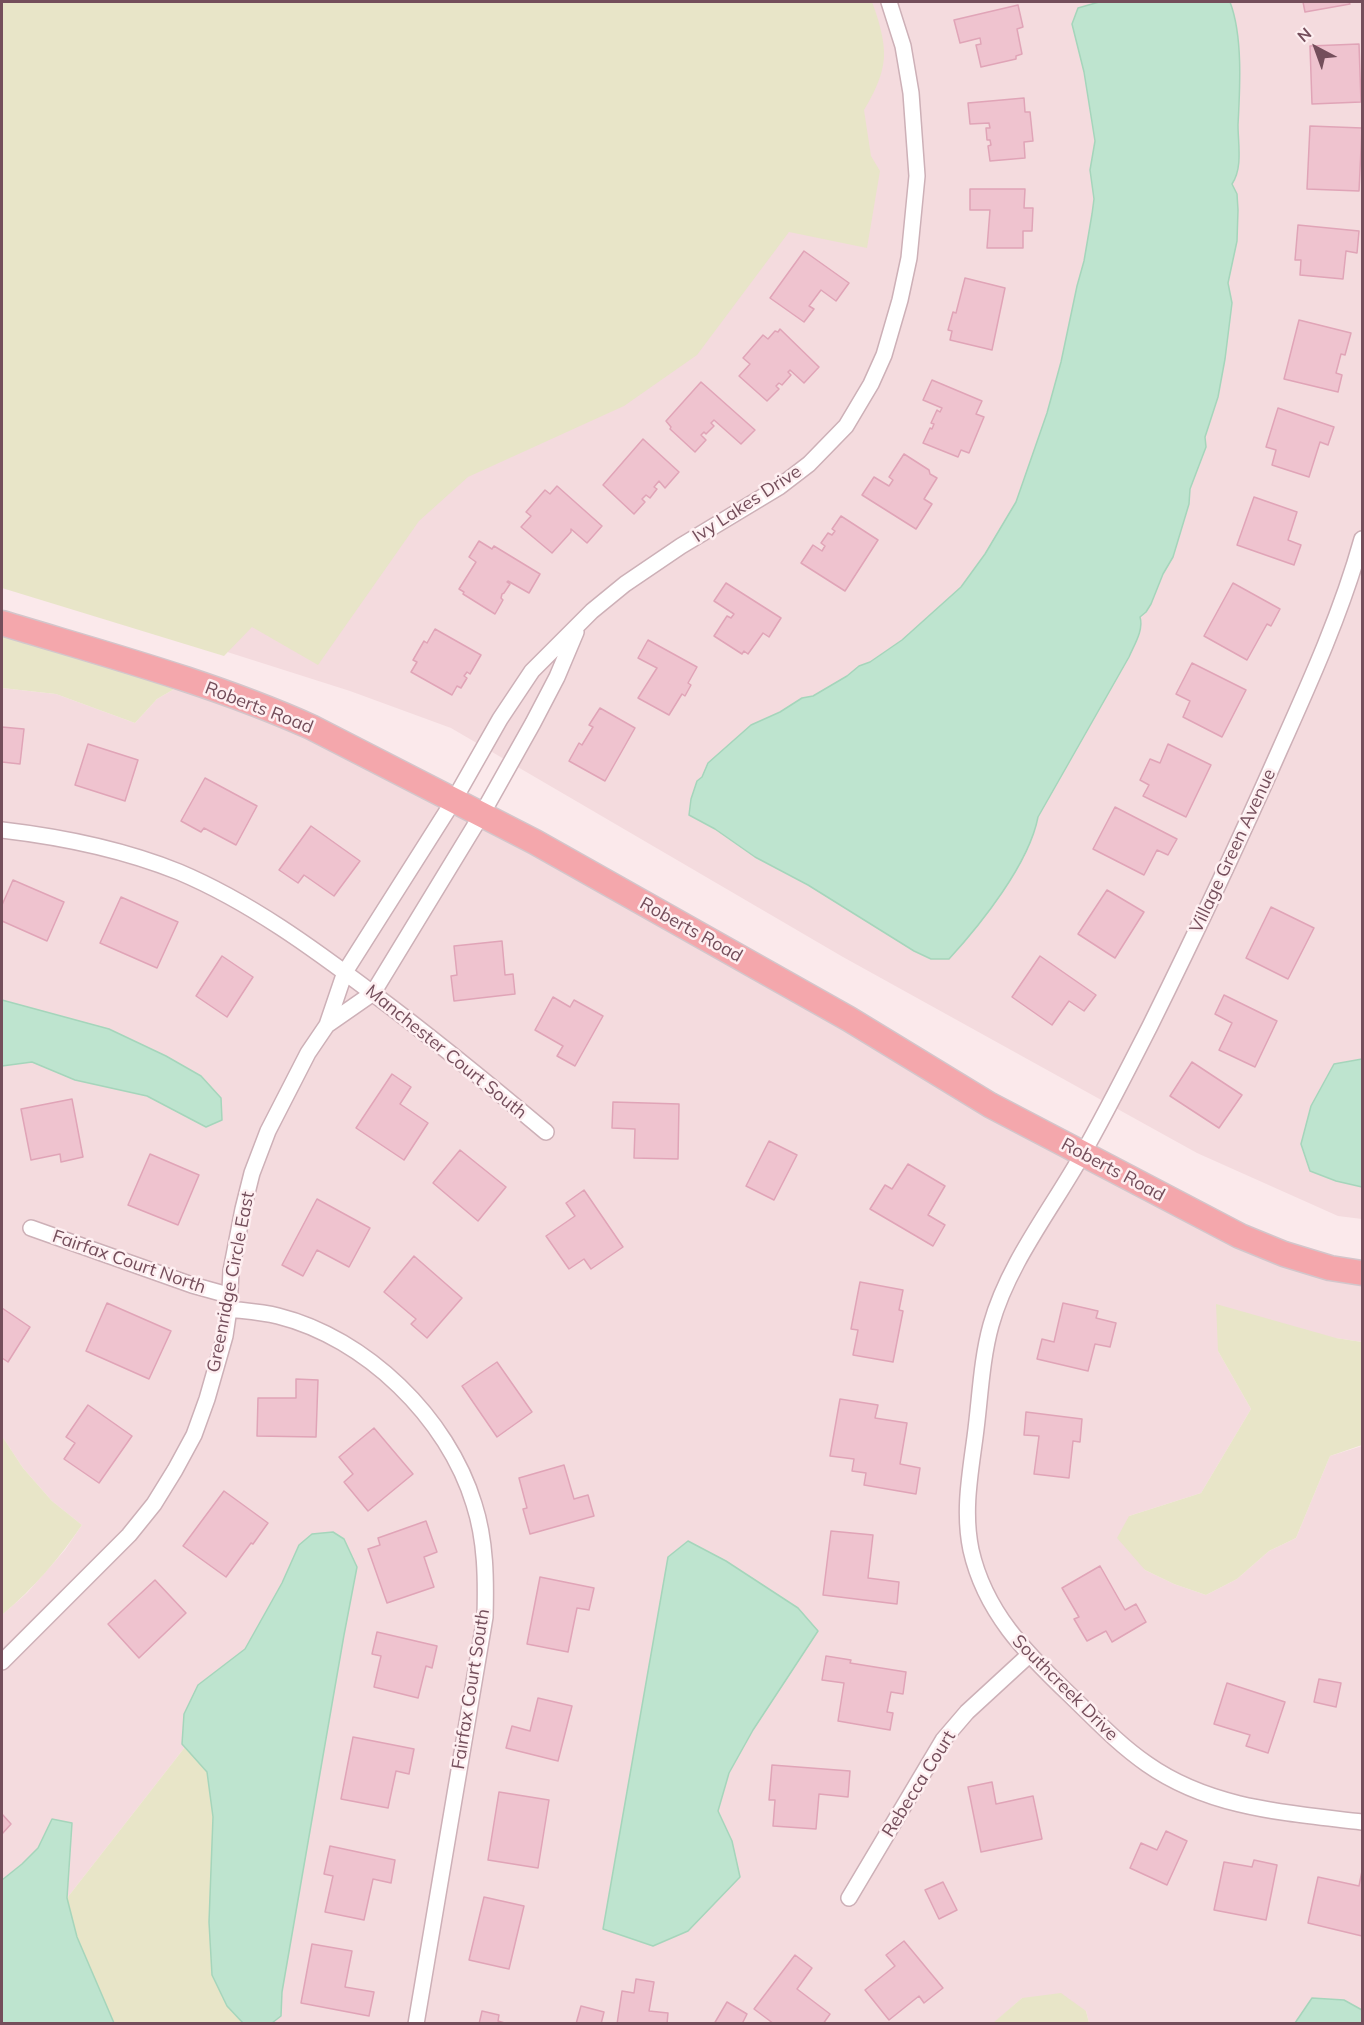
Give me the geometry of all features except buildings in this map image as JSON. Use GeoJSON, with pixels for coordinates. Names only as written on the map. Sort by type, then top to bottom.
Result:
{"type":"FeatureCollection","features":[{"type":"Feature","properties":{"kind":"main road","name":"Roberts Road"},"geometry":{"type":"LineString","coordinates":[[2,623],[129,661],[278,712],[482,814],[849,1019],[990,1105],[1239,1236],[1284,1254],[1330,1268],[1362,1273]]}},
{"type":"Feature","properties":{"kind":"street","name":"Ivy Lakes Drive"},"geometry":{"type":"LineString","coordinates":[[454,800],[500,719],[532,671],[579,624],[645,569],[779,488],[809,464],[846,426],[871,384],[884,355],[900,300],[909,258],[917,176],[911,93],[903,46],[890,2]]}},
{"type":"Feature","properties":{"kind":"street","name":"Village Green Avenue"},"geometry":{"type":"LineString","coordinates":[[1083,1154],[1190,946],[1266,781],[1325,648],[1362,539]]}},
{"type":"Feature","properties":{"kind":"street","name":"Ivy Lakes Drive"},"geometry":{"type":"LineString","coordinates":[[482,814],[533,723],[579,624]]}},
{"type":"Feature","properties":{"kind":"street","name":"Greenridge Circle East"},"geometry":{"type":"LineString","coordinates":[[2,1662],[129,1535],[154,1504],[176,1470],[194,1435],[225,1336],[231,1271],[243,1209],[268,1131],[308,1053],[327,1025],[345,972],[454,800]]}},
{"type":"Feature","properties":{"kind":"street","name":"Greenridge Circle East"},"geometry":{"type":"LineString","coordinates":[[327,1025],[373,993],[482,814]]}},
{"type":"Feature","properties":{"kind":"street","name":"Manchester Court South"},"geometry":{"type":"LineString","coordinates":[[2,830],[37,834],[138,857],[180,873],[233,898],[296,937],[345,972],[481,1077],[546,1132]]}},
{"type":"Feature","properties":{"kind":"street","name":"Southcreek Drive"},"geometry":{"type":"LineString","coordinates":[[1083,1154],[1002,1293],[986,1352],[967,1495],[972,1550],[980,1579],[994,1608],[1011,1634],[1029,1655],[1124,1747],[1150,1767],[1208,1796],[1240,1805],[1362,1822]]}},
{"type":"Feature","properties":{"kind":"street","name":"Fairfax Court North"},"geometry":{"type":"LineString","coordinates":[[31,1228],[192,1285],[229,1302]]}},
{"type":"Feature","properties":{"kind":"street","name":"Fairfax Court South"},"geometry":{"type":"LineString","coordinates":[[229,1302],[281,1317],[342,1342],[373,1362],[416,1403],[437,1430],[455,1459],[475,1506],[483,1542],[486,1580],[485,1617],[416,2024]]}},
{"type":"Feature","properties":{"kind":"street","name":"Rebecca Court"},"geometry":{"type":"LineString","coordinates":[[849,1898],[943,1740],[967,1712],[1029,1655]]}},
{"type":"Feature","properties":{"kind":"shaded area"},"geometry":{"type":"Polygon","coordinates":[[[2,2],[872,2],[881,29],[884,57],[880,78],[864,110],[871,156],[880,171],[867,248],[789,232],[697,355],[624,406],[468,477],[419,521],[318,665],[252,627],[224,656],[2,588],[2,2]]]}},
{"type":"Feature","properties":{"kind":"shaded area"},"geometry":{"type":"Polygon","coordinates":[[[600,2],[1362,2],[1362,1219],[1338,1216],[1197,1153],[843,957],[451,728],[350,691],[177,636],[600,2]]]}},
{"type":"Feature","properties":{"kind":"shaded area"},"geometry":{"type":"Polygon","coordinates":[[[1099,2],[1230,2],[1239,46],[1239,156],[1238,171],[1232,184],[1237,194],[1237,241],[1228,283],[1232,303],[1225,359],[1218,397],[1205,437],[1206,447],[1190,489],[1189,504],[1173,557],[1163,574],[1151,604],[1140,617],[1140,632],[1129,657],[1038,817],[1025,854],[1002,892],[949,959],[931,959],[914,951],[808,885],[755,857],[715,829],[689,815],[691,799],[697,781],[702,777],[708,763],[751,725],[780,712],[802,698],[813,696],[847,676],[859,666],[870,662],[902,640],[961,587],[985,554],[1016,502],[1047,413],[1061,362],[1084,261],[1092,214],[1094,199],[1090,170],[1095,141],[1084,72],[1072,24],[1078,8],[1099,2]]]}},
{"type":"Feature","properties":{"kind":"shaded area"},"geometry":{"type":"Polygon","coordinates":[[[2,634],[176,688],[157,699],[135,723],[56,694],[2,688],[2,634]]]}},
{"type":"Feature","properties":{"kind":"shaded area"},"geometry":{"type":"Polygon","coordinates":[[[2,688],[56,694],[135,723],[157,699],[176,688],[276,723],[478,824],[845,1028],[1362,1284],[1362,1342],[1336,1338],[1218,1351],[1251,1409],[1201,1493],[1129,1516],[1145,1570],[1174,1584],[1206,1595],[1237,1579],[1269,1551],[1296,1538],[1330,1456],[1362,1446],[1362,2010],[1344,2000],[1295,2021],[1295,2023],[1089,2023],[1086,2011],[1022,1998],[993,2024],[272,2023],[281,2015],[282,1992],[357,1567],[299,1545],[282,1583],[245,1649],[198,1685],[182,1743],[185,1747],[67,1898],[72,1823],[52,1819],[38,1848],[2,1880],[2,1615],[27,1593],[65,1550],[82,1525],[52,1501],[23,1468],[2,1436],[2,1066],[32,1062],[75,1080],[147,1096],[206,1127],[109,1029],[2,1000],[2,688]],[[688,1541],[668,1557],[603,1929],[732,1841],[718,1811],[729,1773],[753,1730],[798,1608],[726,1561],[688,1541]]]}},
{"type":"Feature","properties":{"kind":"shaded area"},"geometry":{"type":"Polygon","coordinates":[[[2,1000],[109,1029],[166,1056],[201,1076],[221,1098],[222,1120],[206,1127],[147,1096],[75,1080],[32,1062],[2,1066],[2,1000]]]}},
{"type":"Feature","properties":{"kind":"shaded area"},"geometry":{"type":"Polygon","coordinates":[[[1362,1059],[1362,1187],[1336,1181],[1310,1171],[1301,1144],[1311,1106],[1334,1064],[1362,1059]]]}},
{"type":"Feature","properties":{"kind":"shaded area"},"geometry":{"type":"Polygon","coordinates":[[[1216,1304],[1336,1338],[1362,1342],[1362,1445],[1330,1456],[1296,1538],[1269,1551],[1237,1579],[1206,1595],[1174,1584],[1145,1570],[1117,1538],[1129,1516],[1201,1493],[1251,1409],[1218,1351],[1216,1304]]]}},
{"type":"Feature","properties":{"kind":"shaded area"},"geometry":{"type":"Polygon","coordinates":[[[2,1436],[23,1468],[52,1501],[82,1525],[45,1573],[2,1615],[2,1436]]]}},
{"type":"Feature","properties":{"kind":"shaded area"},"geometry":{"type":"Polygon","coordinates":[[[333,1532],[344,1539],[357,1567],[282,1992],[281,2016],[272,2023],[243,2023],[227,2006],[212,1975],[209,1922],[213,1817],[207,1772],[182,1744],[184,1714],[198,1685],[245,1649],[282,1583],[299,1545],[312,1534],[333,1532]]]}},
{"type":"Feature","properties":{"kind":"shaded area"},"geometry":{"type":"Polygon","coordinates":[[[688,1541],[726,1561],[798,1608],[818,1631],[753,1730],[729,1773],[718,1811],[732,1841],[740,1877],[688,1931],[653,1946],[603,1929],[668,1557],[688,1541]]]}},
{"type":"Feature","properties":{"kind":"shaded area"},"geometry":{"type":"Polygon","coordinates":[[[185,1747],[207,1772],[213,1817],[209,1922],[212,1975],[227,2006],[243,2023],[114,2023],[77,1937],[67,1898],[185,1747]]]}},
{"type":"Feature","properties":{"kind":"shaded area"},"geometry":{"type":"Polygon","coordinates":[[[52,1819],[72,1823],[67,1898],[77,1937],[114,2023],[2,2023],[2,1880],[38,1848],[52,1819]]]}},
{"type":"Feature","properties":{"kind":"shaded area"},"geometry":{"type":"Polygon","coordinates":[[[1061,1993],[1086,2011],[1089,2023],[993,2023],[1022,1998],[1061,1993]]]}},
{"type":"Feature","properties":{"kind":"shaded area"},"geometry":{"type":"Polygon","coordinates":[[[1312,1998],[1344,2000],[1362,2010],[1362,2023],[1295,2023],[1312,1998]]]}}]}
